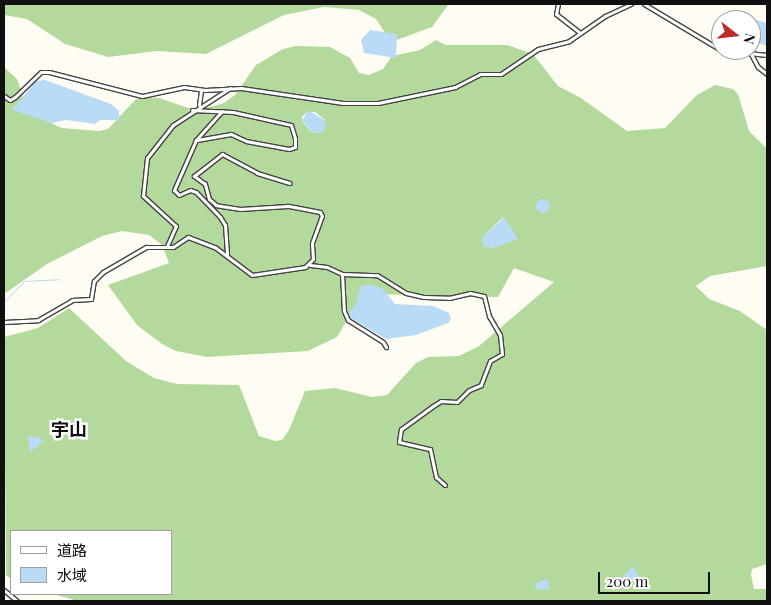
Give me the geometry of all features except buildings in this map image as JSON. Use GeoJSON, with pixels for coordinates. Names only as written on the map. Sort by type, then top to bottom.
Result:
{"type":"FeatureCollection","features":[{"type":"Feature","properties":{"kind":"street"},"geometry":{"type":"LineString","coordinates":[[558,4],[556,14],[580,33]]}},
{"type":"Feature","properties":{"kind":"street"},"geometry":{"type":"LineString","coordinates":[[4,96],[10,100],[15,97],[41,72],[107,85],[142,96],[184,87],[201,90],[230,88],[343,103],[378,103],[455,87],[480,74],[502,74],[538,49],[569,41],[631,4]]}},
{"type":"Feature","properties":{"kind":"street"},"geometry":{"type":"LineString","coordinates":[[644,4],[711,44]]}},
{"type":"Feature","properties":{"kind":"street"},"geometry":{"type":"LineString","coordinates":[[755,60],[758,67],[767,74]]}},
{"type":"Feature","properties":{"kind":"street"},"geometry":{"type":"LineString","coordinates":[[166,246],[176,226],[143,196],[145,166],[166,132],[192,110],[223,95],[230,88]]}},
{"type":"Feature","properties":{"kind":"street"},"geometry":{"type":"LineString","coordinates":[[199,106],[201,90]]}},
{"type":"Feature","properties":{"kind":"street"},"geometry":{"type":"LineString","coordinates":[[192,110],[223,111],[291,125],[295,147],[282,149],[254,143],[231,134],[196,140]]}},
{"type":"Feature","properties":{"kind":"street"},"geometry":{"type":"LineString","coordinates":[[223,111],[196,140],[174,190],[179,195],[190,190],[196,192],[220,217],[225,225],[227,256]]}},
{"type":"Feature","properties":{"kind":"street"},"geometry":{"type":"LineString","coordinates":[[289,183],[257,173],[222,154],[194,176],[205,184],[209,199],[225,207],[288,206],[320,212],[322,216],[312,243],[315,252],[310,265]]}},
{"type":"Feature","properties":{"kind":"street"},"geometry":{"type":"LineString","coordinates":[[4,322],[38,320],[64,303],[91,299],[94,281],[103,272],[146,247],[173,247],[193,236],[227,256],[252,275],[285,272],[310,265],[327,267],[342,274],[377,275],[406,293],[424,297],[449,298],[470,293],[484,296],[489,316],[500,335],[502,354],[490,361],[481,385],[469,390],[456,402],[441,401],[401,429],[399,442],[430,449],[436,477],[445,484]]}},
{"type":"Feature","properties":{"kind":"street"},"geometry":{"type":"LineString","coordinates":[[342,274],[344,311],[348,320],[383,342],[386,347]]}},
{"type":"Feature","properties":{"kind":"green space"},"geometry":{"type":"Polygon","coordinates":[[[4,4],[449,4],[432,27],[391,42],[376,19],[359,10],[324,7],[284,15],[206,54],[157,51],[108,57],[65,44],[27,19],[4,15],[4,4]]]}},
{"type":"Feature","properties":{"kind":"green space"},"geometry":{"type":"Polygon","coordinates":[[[436,40],[446,45],[507,45],[533,54],[558,86],[581,98],[627,131],[665,128],[697,95],[715,85],[733,89],[738,94],[749,131],[767,149],[767,266],[710,276],[696,286],[709,299],[740,311],[767,330],[767,564],[752,569],[751,575],[754,589],[767,589],[767,601],[77,601],[57,595],[172,595],[172,530],[10,530],[10,578],[6,575],[4,337],[38,328],[69,308],[126,361],[154,378],[177,384],[239,385],[259,436],[275,441],[282,440],[289,430],[305,391],[335,388],[372,397],[387,395],[416,363],[428,357],[459,356],[479,346],[554,282],[514,268],[498,297],[371,294],[357,303],[337,337],[308,351],[207,357],[176,351],[162,344],[137,325],[108,285],[169,263],[162,245],[149,235],[122,231],[102,236],[47,264],[4,294],[4,67],[17,79],[27,107],[40,118],[62,128],[99,131],[108,129],[135,100],[143,97],[159,98],[197,111],[224,103],[235,95],[256,65],[283,49],[296,46],[330,47],[350,58],[359,73],[369,75],[383,69],[392,56],[420,50],[436,40]],[[307,112],[302,117],[303,123],[312,132],[323,133],[325,120],[315,112],[307,112]],[[503,217],[484,236],[492,248],[517,239],[503,217]]]}},
{"type":"Feature","properties":{"kind":"water"},"geometry":{"type":"Polygon","coordinates":[[[761,21],[767,23],[767,46],[761,44],[761,21]]]}},
{"type":"Feature","properties":{"kind":"water"},"geometry":{"type":"Polygon","coordinates":[[[370,30],[397,34],[396,58],[364,53],[361,40],[370,30]]]}},
{"type":"Feature","properties":{"kind":"water"},"geometry":{"type":"Polygon","coordinates":[[[45,80],[111,104],[119,111],[119,120],[101,120],[95,124],[66,120],[52,123],[12,110],[36,81],[45,80]]]}},
{"type":"Feature","properties":{"kind":"water"},"geometry":{"type":"Polygon","coordinates":[[[308,110],[326,121],[323,133],[312,132],[302,121],[308,110]]]}},
{"type":"Feature","properties":{"kind":"water"},"geometry":{"type":"Polygon","coordinates":[[[543,199],[548,201],[550,206],[548,211],[543,213],[538,211],[536,206],[538,201],[543,199]]]}},
{"type":"Feature","properties":{"kind":"water"},"geometry":{"type":"Polygon","coordinates":[[[504,217],[518,239],[492,248],[484,247],[482,238],[504,217]]]}},
{"type":"Feature","properties":{"kind":"water"},"geometry":{"type":"Polygon","coordinates":[[[369,284],[383,289],[395,304],[433,306],[449,313],[451,319],[448,323],[416,335],[386,339],[347,316],[356,304],[360,287],[369,284]]]}},
{"type":"Feature","properties":{"kind":"water"},"geometry":{"type":"Polygon","coordinates":[[[28,436],[38,437],[44,441],[30,452],[28,436]]]}},
{"type":"Feature","properties":{"kind":"water"},"geometry":{"type":"Polygon","coordinates":[[[633,566],[639,576],[633,583],[621,587],[609,584],[609,581],[620,579],[633,566]]]}},
{"type":"Feature","properties":{"kind":"water"},"geometry":{"type":"Polygon","coordinates":[[[548,578],[549,590],[536,589],[535,584],[548,578]]]}},
{"type":"Feature","properties":{"kind":"waterway"},"geometry":{"type":"LineString","coordinates":[[4,302],[24,281],[59,279]]}},
{"type":"Feature","properties":{"kind":"district","name":"宇山"},"geometry":{"type":"Point","coordinates":[69,429]}}]}
